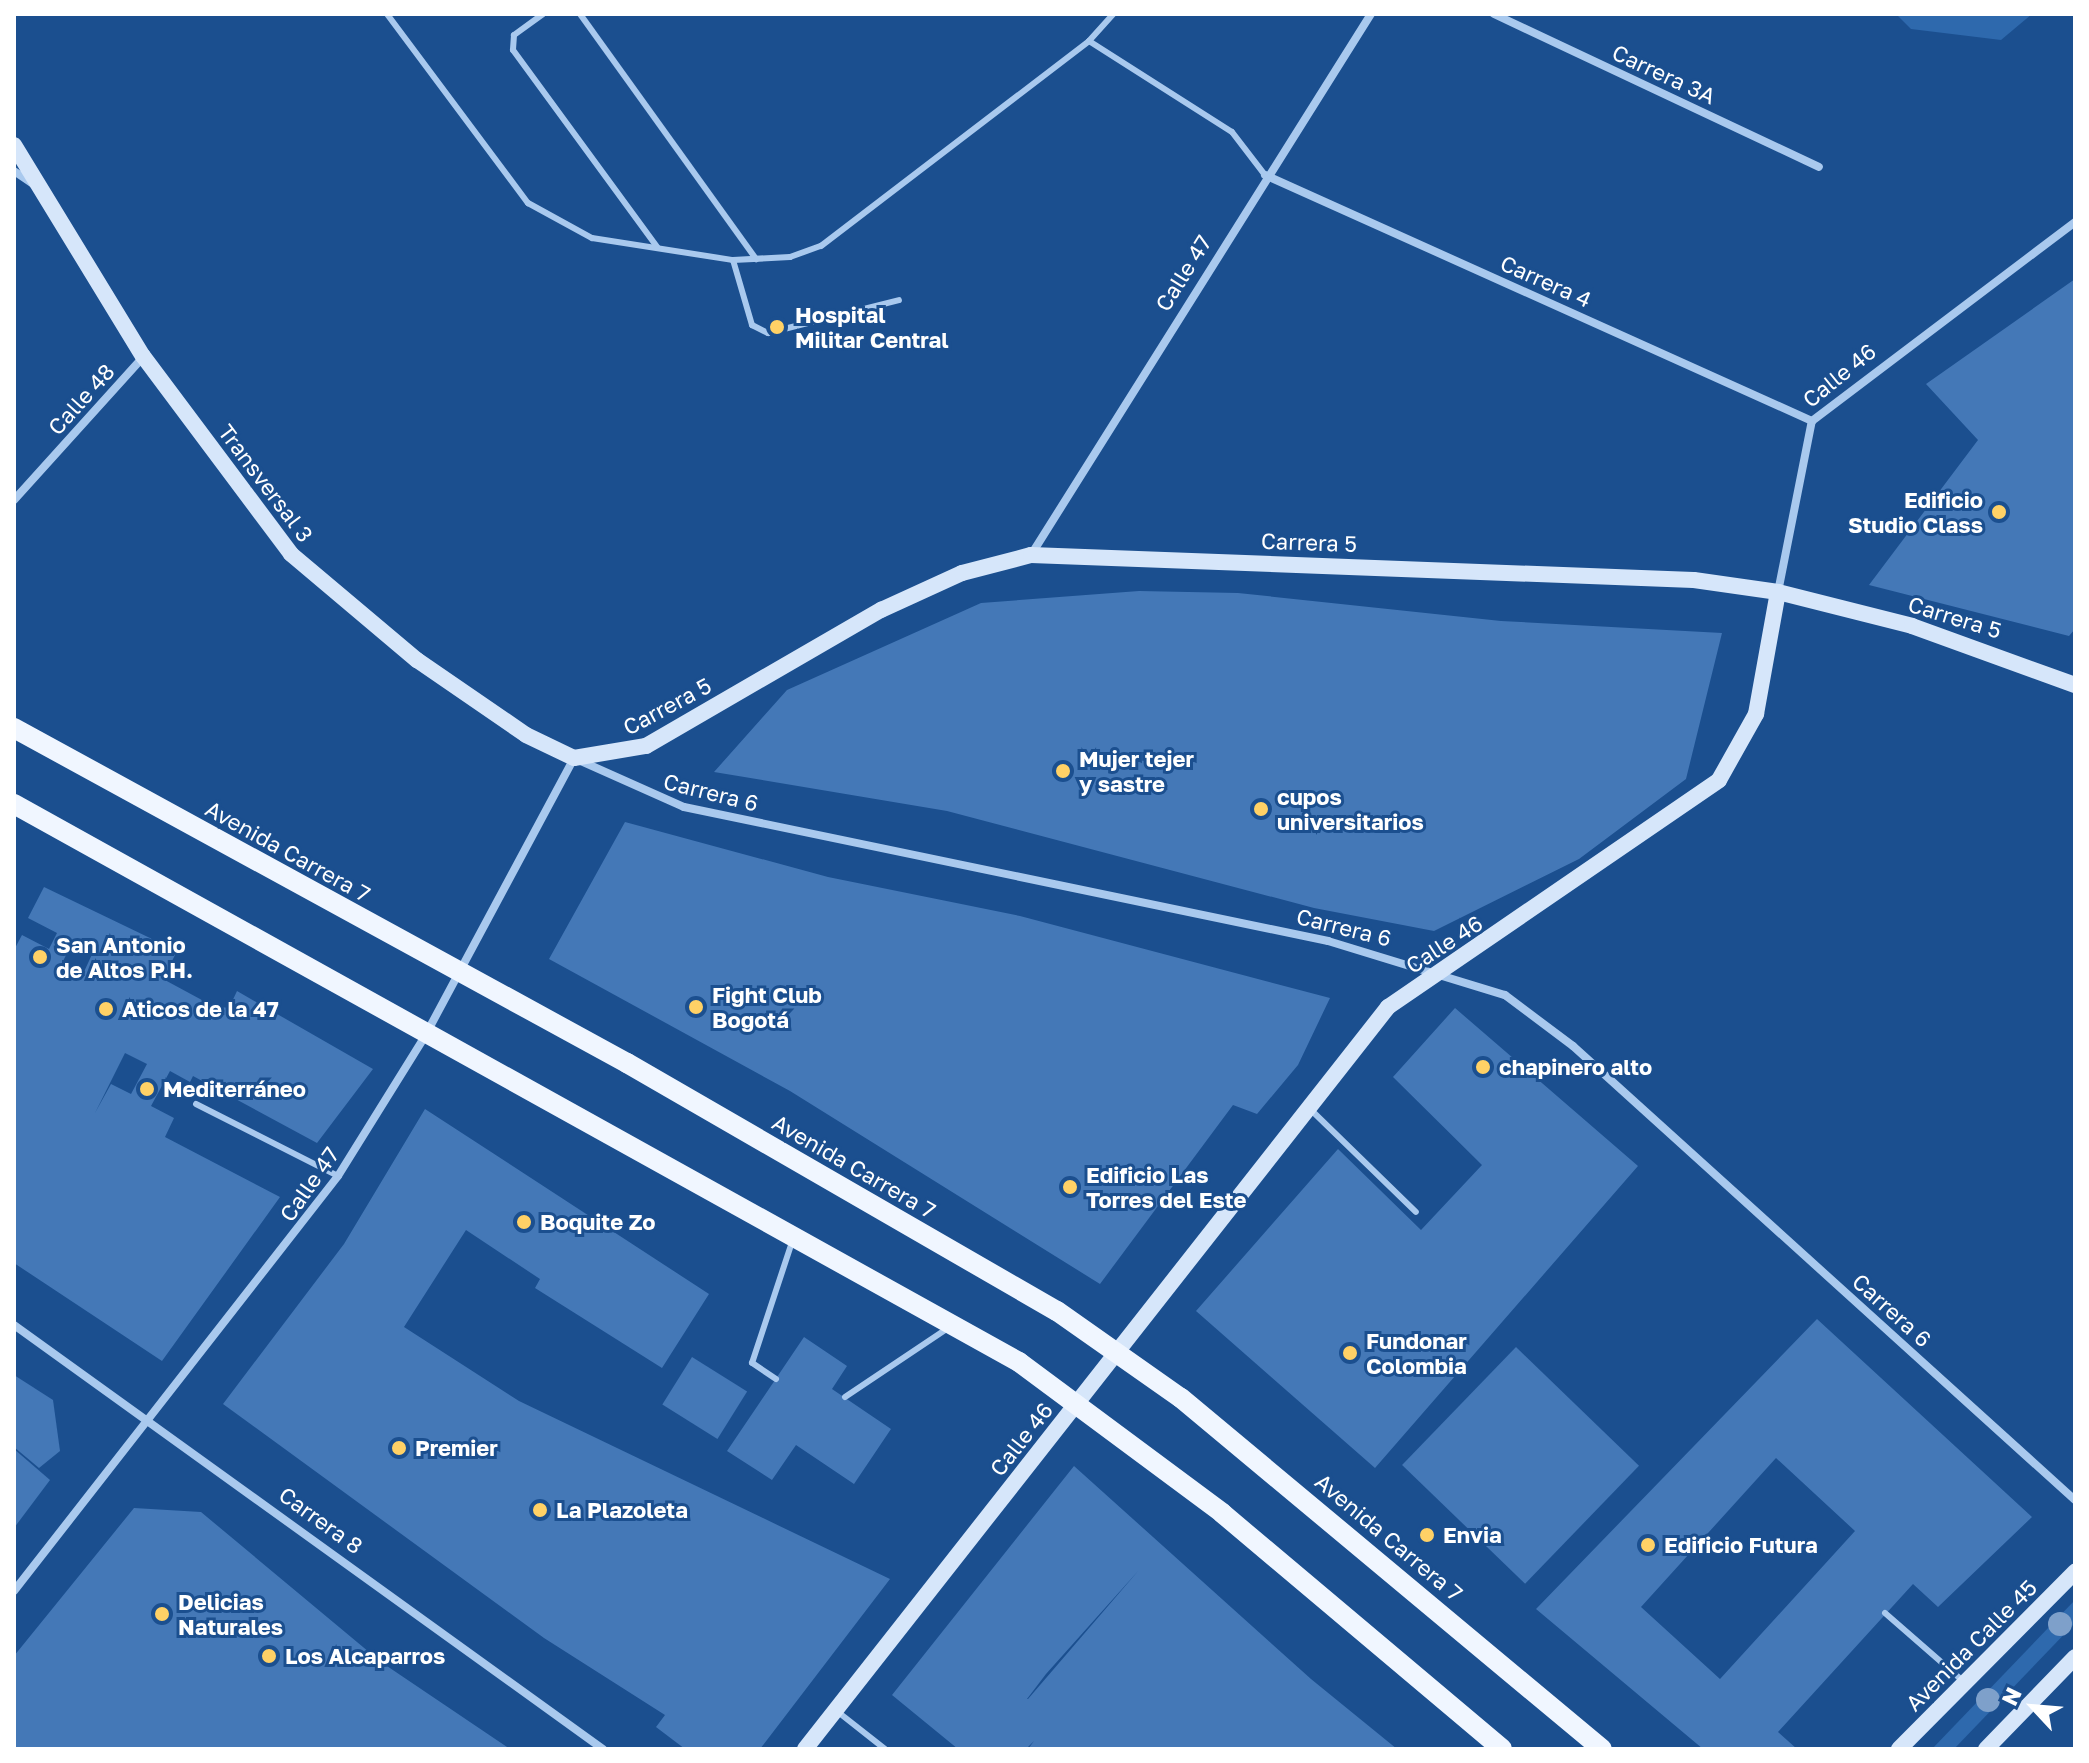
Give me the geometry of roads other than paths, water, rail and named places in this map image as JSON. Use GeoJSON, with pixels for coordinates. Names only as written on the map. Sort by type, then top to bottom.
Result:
{"type":"FeatureCollection","features":[{"type":"Feature","properties":{"kind":"main road","name":"Avenida Carrera 7"},"geometry":{"type":"LineString","coordinates":[[14,728],[458,973],[1118,1350],[1405,1579],[1602,1749]]}},
{"type":"Feature","properties":{"kind":"main road"},"geometry":{"type":"LineString","coordinates":[[14,804],[425,1036],[954,1324],[1077,1404],[1246,1532],[1502,1749]]}},
{"type":"Feature","properties":{"kind":"street","name":"Calle 47"},"geometry":{"type":"LineString","coordinates":[[1031,555],[1265,175],[1371,14]]}},
{"type":"Feature","properties":{"kind":"street","name":"Carrera 3A"},"geometry":{"type":"LineString","coordinates":[[1494,14],[1819,167]]}},
{"type":"Feature","properties":{"kind":"street","name":"Transversal 3"},"geometry":{"type":"LineString","coordinates":[[14,145],[34,185],[143,356],[291,554],[338,600],[526,735],[574,758]]}},
{"type":"Feature","properties":{"kind":"street"},"geometry":{"type":"LineString","coordinates":[[14,171],[34,185]]}},
{"type":"Feature","properties":{"kind":"street","name":"Carrera 4"},"geometry":{"type":"LineString","coordinates":[[1265,175],[1812,421]]}},
{"type":"Feature","properties":{"kind":"street","name":"Calle 46"},"geometry":{"type":"LineString","coordinates":[[805,1749],[1077,1404],[1306,1105],[1388,1007],[1439,970],[1537,912],[1719,780],[1756,714],[1812,421],[2075,222]]}},
{"type":"Feature","properties":{"kind":"street","name":"Calle 48"},"geometry":{"type":"LineString","coordinates":[[14,500],[143,356]]}},
{"type":"Feature","properties":{"kind":"street","name":"Carrera 5"},"geometry":{"type":"LineString","coordinates":[[574,758],[646,746],[881,610],[962,573],[1031,555],[1608,574],[1778,592],[1991,650],[2075,685]]}},
{"type":"Feature","properties":{"kind":"street","name":"Calle 47"},"geometry":{"type":"LineString","coordinates":[[14,1591],[154,1420],[338,1176],[425,1036],[574,758]]}},
{"type":"Feature","properties":{"kind":"street","name":"Carrera 6"},"geometry":{"type":"LineString","coordinates":[[574,758],[684,807],[1439,970],[1505,995],[1573,1046],[2075,1500]]}},
{"type":"Feature","properties":{"kind":"street","name":"Carrera 8"},"geometry":{"type":"LineString","coordinates":[[14,1325],[154,1420],[603,1749]]}},
{"type":"Feature","properties":{"kind":"street","name":"Avenida Calle 45"},"geometry":{"type":"LineString","coordinates":[[1899,1749],[2075,1572]]}},
{"type":"Feature","properties":{"kind":"street"},"geometry":{"type":"LineString","coordinates":[[1986,1749],[2075,1657]]}},
{"type":"Feature","properties":{"kind":"lane"},"geometry":{"type":"LineString","coordinates":[[387,14],[528,203],[592,238],[733,260],[756,259],[821,246],[1089,41],[1113,14]]}},
{"type":"Feature","properties":{"kind":"lane"},"geometry":{"type":"LineString","coordinates":[[543,14],[514,35],[513,50],[659,248]]}},
{"type":"Feature","properties":{"kind":"lane"},"geometry":{"type":"LineString","coordinates":[[580,14],[756,259]]}},
{"type":"Feature","properties":{"kind":"lane"},"geometry":{"type":"LineString","coordinates":[[1089,41],[1232,132],[1265,175]]}},
{"type":"Feature","properties":{"kind":"lane"},"geometry":{"type":"LineString","coordinates":[[733,260],[752,325],[768,333],[899,300]]}},
{"type":"Feature","properties":{"kind":"lane"},"geometry":{"type":"LineString","coordinates":[[196,1104],[338,1176]]}},
{"type":"Feature","properties":{"kind":"lane"},"geometry":{"type":"LineString","coordinates":[[1306,1105],[1416,1212]]}},
{"type":"Feature","properties":{"kind":"lane"},"geometry":{"type":"LineString","coordinates":[[776,1379],[752,1363],[794,1235]]}},
{"type":"Feature","properties":{"kind":"lane"},"geometry":{"type":"LineString","coordinates":[[845,1397],[954,1324]]}},
{"type":"Feature","properties":{"kind":"lane"},"geometry":{"type":"LineString","coordinates":[[1885,1613],[1965,1683]]}},
{"type":"Feature","properties":{"kind":"lane"},"geometry":{"type":"LineString","coordinates":[[836,1710],[885,1749]]}},
{"type":"Feature","properties":{"kind":"place","name":"Hospital Militar Central"},"geometry":{"type":"Point","coordinates":[777,327]}},
{"type":"Feature","properties":{"kind":"place","name":"Edificio Studio Class"},"geometry":{"type":"Point","coordinates":[1999,512]}},
{"type":"Feature","properties":{"kind":"place","name":"Mujer tejer y sastre"},"geometry":{"type":"Point","coordinates":[1063,771]}},
{"type":"Feature","properties":{"kind":"place","name":"cupos universitarios"},"geometry":{"type":"Point","coordinates":[1261,809]}},
{"type":"Feature","properties":{"kind":"place","name":"San Antonio de Altos P.H."},"geometry":{"type":"Point","coordinates":[40,957]}},
{"type":"Feature","properties":{"kind":"place","name":"Fight Club Bogotá"},"geometry":{"type":"Point","coordinates":[696,1007]}},
{"type":"Feature","properties":{"kind":"place","name":"Aticos de la 47"},"geometry":{"type":"Point","coordinates":[106,1009]}},
{"type":"Feature","properties":{"kind":"place","name":"chapinero alto"},"geometry":{"type":"Point","coordinates":[1483,1067]}},
{"type":"Feature","properties":{"kind":"place","name":"Mediterráneo"},"geometry":{"type":"Point","coordinates":[147,1089]}},
{"type":"Feature","properties":{"kind":"place","name":"Edificio Las Torres del Este"},"geometry":{"type":"Point","coordinates":[1070,1187]}},
{"type":"Feature","properties":{"kind":"place","name":"Boquite Zo"},"geometry":{"type":"Point","coordinates":[524,1222]}},
{"type":"Feature","properties":{"kind":"place","name":"Fundonar Colombia"},"geometry":{"type":"Point","coordinates":[1350,1353]}},
{"type":"Feature","properties":{"kind":"place","name":"Premier"},"geometry":{"type":"Point","coordinates":[399,1448]}},
{"type":"Feature","properties":{"kind":"place","name":"La Plazoleta"},"geometry":{"type":"Point","coordinates":[540,1510]}},
{"type":"Feature","properties":{"kind":"place","name":"Envia"},"geometry":{"type":"Point","coordinates":[1427,1535]}},
{"type":"Feature","properties":{"kind":"place","name":"Edificio Futura"},"geometry":{"type":"Point","coordinates":[1648,1545]}},
{"type":"Feature","properties":{"kind":"place","name":"Delicias Naturales"},"geometry":{"type":"Point","coordinates":[162,1614]}},
{"type":"Feature","properties":{"kind":"place","name":"Los Alcaparros"},"geometry":{"type":"Point","coordinates":[269,1656]}}]}
